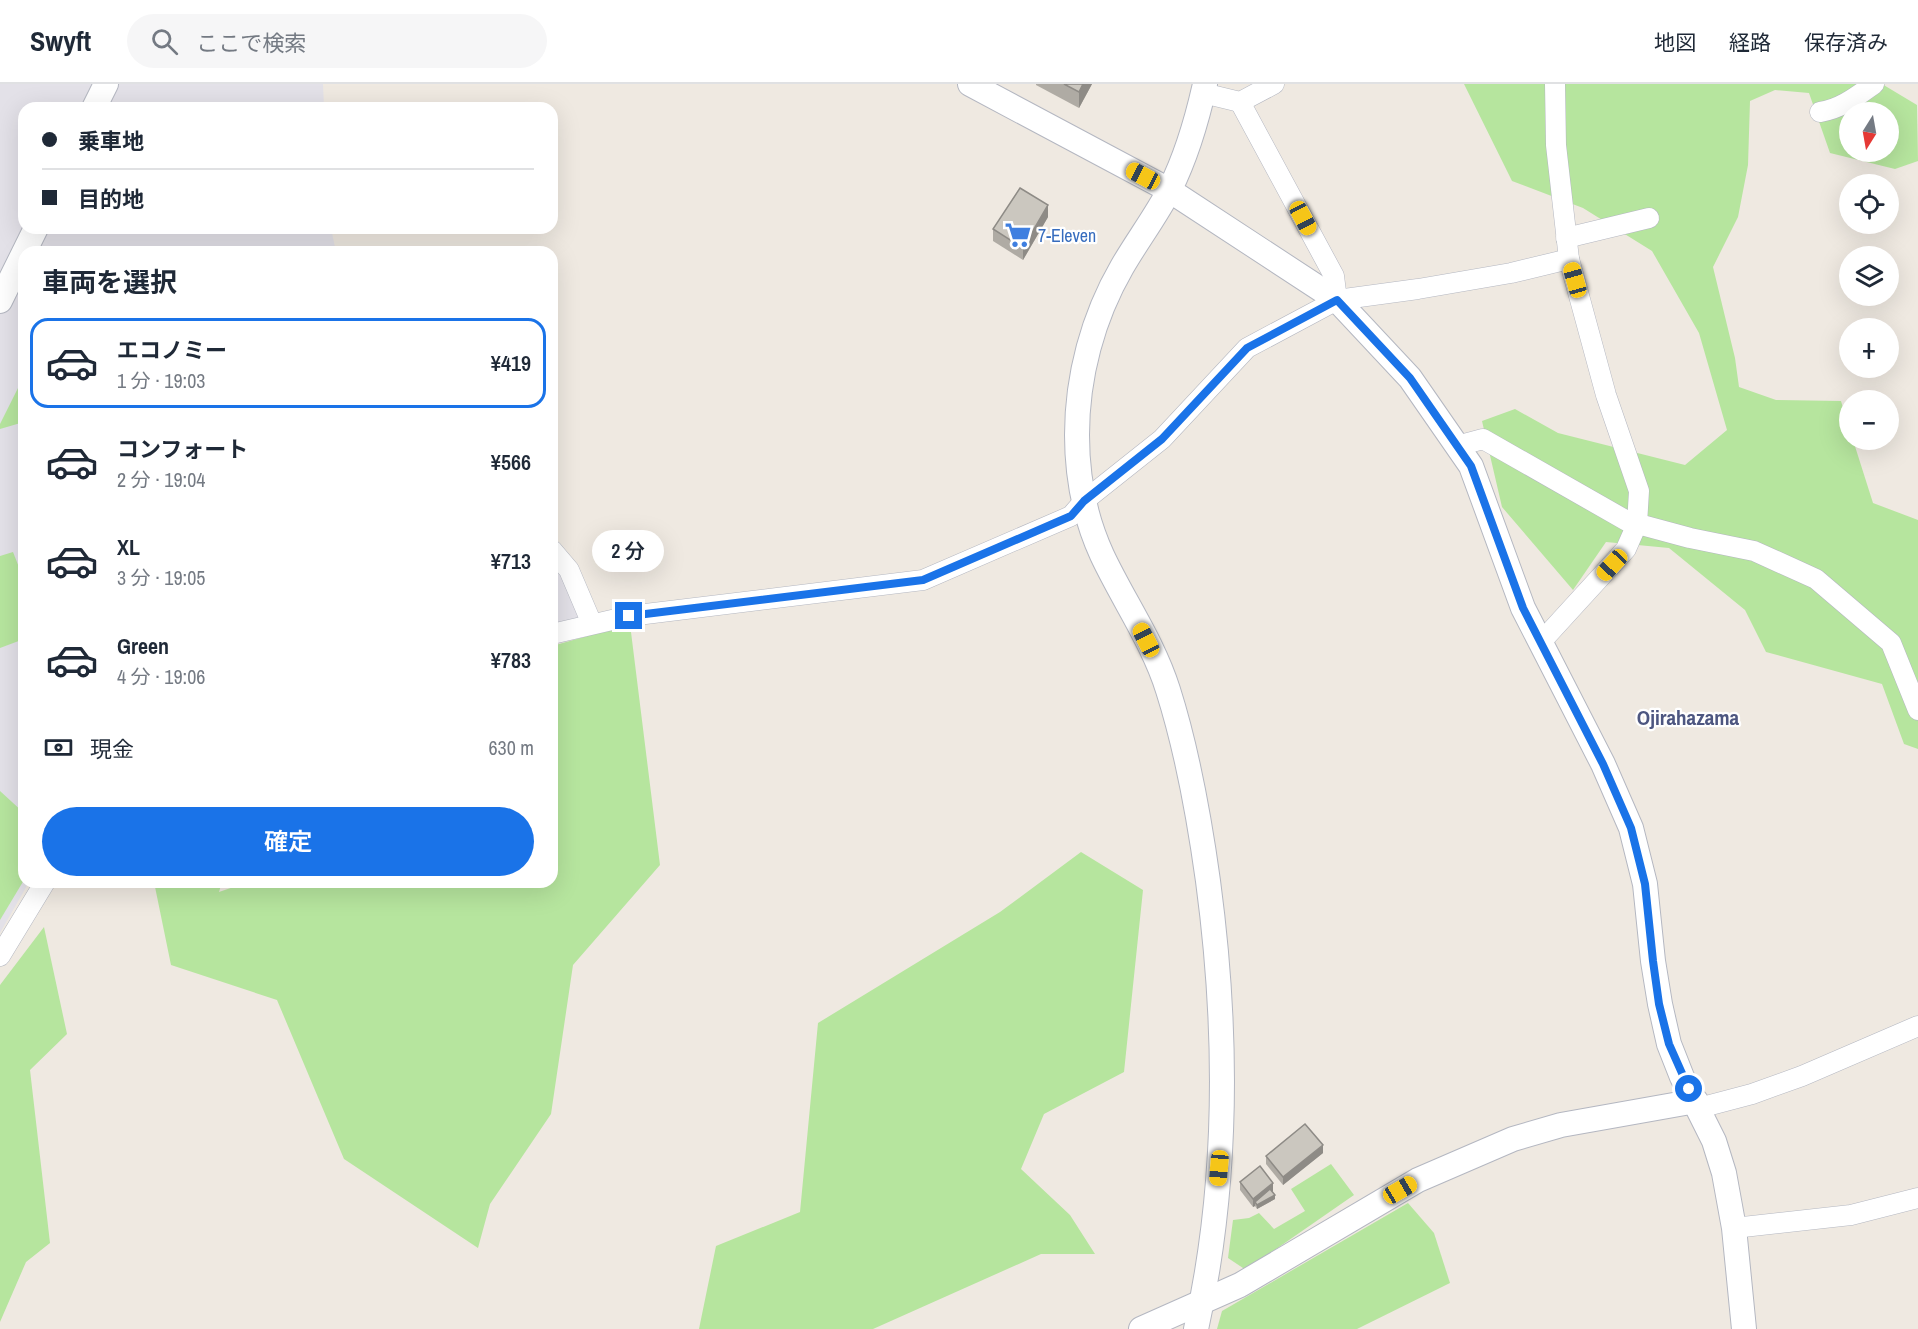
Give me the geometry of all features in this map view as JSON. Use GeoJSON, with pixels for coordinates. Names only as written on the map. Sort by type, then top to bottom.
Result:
{"type":"FeatureCollection","features":[{"type":"Feature","properties":{"kind":"street"},"geometry":{"type":"LineString","coordinates":[[97,102],[106,84]]}},
{"type":"Feature","properties":{"kind":"street"},"geometry":{"type":"LineString","coordinates":[[970,84],[1169,190],[1337,300],[1410,378],[1471,466],[1523,608],[1603,764],[1631,828],[1645,884],[1653,961],[1664,1022],[1678,1066],[1714,1141],[1724,1173],[1734,1228],[1744,1329]]}},
{"type":"Feature","properties":{"kind":"street"},"geometry":{"type":"LineString","coordinates":[[1240,102],[1274,84]]}},
{"type":"Feature","properties":{"kind":"street"},"geometry":{"type":"LineString","coordinates":[[1541,642],[1626,549],[1637,524],[1639,490],[1606,395],[1569,259],[1556,146],[1555,84]]}},
{"type":"Feature","properties":{"kind":"street"},"geometry":{"type":"LineString","coordinates":[[1820,112],[1831,111],[1844,105],[1874,84]]}},
{"type":"Feature","properties":{"kind":"street"},"geometry":{"type":"LineString","coordinates":[[1196,1329],[1215,1216],[1221,1149],[1223,1080],[1218,969],[1195,793],[1168,687],[1156,658],[1102,556],[1084,501],[1077,458],[1077,436],[1078,403],[1085,359],[1105,301],[1120,270],[1169,190],[1189,143],[1204,89],[1240,102],[1334,276],[1337,300]]}},
{"type":"Feature","properties":{"kind":"street"},"geometry":{"type":"LineString","coordinates":[[1566,238],[1649,218]]}},
{"type":"Feature","properties":{"kind":"street"},"geometry":{"type":"LineString","coordinates":[[558,632],[629,616],[923,580],[1071,516],[1084,501],[1162,439],[1247,348],[1337,300],[1418,290],[1569,259]]}},
{"type":"Feature","properties":{"kind":"street"},"geometry":{"type":"LineString","coordinates":[[0,301],[18,264]]}},
{"type":"Feature","properties":{"kind":"street"},"geometry":{"type":"LineString","coordinates":[[1457,446],[1483,439],[1627,521],[1754,551],[1816,579],[1891,643],[1918,710]]}},
{"type":"Feature","properties":{"kind":"street"},"geometry":{"type":"LineString","coordinates":[[558,557],[569,570],[592,624]]}},
{"type":"Feature","properties":{"kind":"street"},"geometry":{"type":"LineString","coordinates":[[0,956],[41,888]]}},
{"type":"Feature","properties":{"kind":"street"},"geometry":{"type":"LineString","coordinates":[[1140,1329],[1240,1285],[1418,1180],[1513,1139],[1562,1125],[1698,1105],[1752,1094],[1802,1076],[1918,1026]]}},
{"type":"Feature","properties":{"kind":"street"},"geometry":{"type":"LineString","coordinates":[[1734,1228],[1851,1215],[1918,1198]]}},
{"type":"Feature","properties":{"kind":"shaded area"},"geometry":{"type":"Polygon","coordinates":[[[0,84],[323,84],[324,102],[18,102],[18,234],[332,234],[335,246],[18,246],[18,888],[26,888],[0,933],[0,84]]]}},
{"type":"Feature","properties":{"kind":"shaded area"},"geometry":{"type":"Polygon","coordinates":[[[558,569],[581,612],[579,620],[558,626],[558,569]]]}},
{"type":"Feature","properties":{"kind":"green space"},"geometry":{"type":"Polygon","coordinates":[[[1464,84],[1882,84],[1917,105],[1918,161],[1895,169],[1867,162],[1899,162],[1899,102],[1839,102],[1839,155],[1830,153],[1809,93],[1775,90],[1750,101],[1748,165],[1738,217],[1713,267],[1735,358],[1739,387],[1776,400],[1839,401],[1839,450],[1856,450],[1873,503],[1918,520],[1918,749],[1904,744],[1882,684],[1766,652],[1745,610],[1669,548],[1606,542],[1573,590],[1502,507],[1482,421],[1515,409],[1558,433],[1685,465],[1727,430],[1699,333],[1652,251],[1583,208],[1512,181],[1464,84]]]}},
{"type":"Feature","properties":{"kind":"green space"},"geometry":{"type":"Polygon","coordinates":[[[18,388],[18,424],[0,429],[0,424],[18,388]]]}},
{"type":"Feature","properties":{"kind":"green space"},"geometry":{"type":"Polygon","coordinates":[[[13,552],[18,565],[18,641],[0,648],[0,556],[13,552]]]}},
{"type":"Feature","properties":{"kind":"green space"},"geometry":{"type":"Polygon","coordinates":[[[630,624],[660,865],[573,965],[551,1114],[490,1204],[478,1248],[344,1159],[277,1000],[171,965],[155,888],[220,888],[219,892],[231,888],[558,888],[558,644],[630,624]]]}},
{"type":"Feature","properties":{"kind":"green space"},"geometry":{"type":"Polygon","coordinates":[[[0,791],[18,808],[19,888],[0,920],[0,791]]]}},
{"type":"Feature","properties":{"kind":"green space"},"geometry":{"type":"Polygon","coordinates":[[[1081,852],[1143,890],[1124,1072],[1044,1114],[1021,1169],[1070,1215],[1095,1254],[1041,1254],[873,1329],[699,1329],[716,1246],[800,1212],[818,1023],[1000,912],[1081,852]]]}},
{"type":"Feature","properties":{"kind":"green space"},"geometry":{"type":"Polygon","coordinates":[[[44,927],[67,1034],[30,1070],[50,1243],[26,1262],[0,1322],[0,985],[44,927]]]}},
{"type":"Feature","properties":{"kind":"green space"},"geometry":{"type":"Polygon","coordinates":[[[1331,1164],[1354,1195],[1246,1270],[1228,1258],[1233,1220],[1249,1218],[1259,1213],[1274,1229],[1305,1211],[1291,1189],[1331,1164]]]}},
{"type":"Feature","properties":{"kind":"green space"},"geometry":{"type":"Polygon","coordinates":[[[1408,1203],[1434,1233],[1450,1283],[1357,1329],[1217,1329],[1222,1311],[1408,1203]]]}},
{"type":"Feature","properties":{"kind":"building"},"geometry":{"type":"Polygon","coordinates":[[[1064,84],[1083,84],[1079,92],[1064,84]]]}},
{"type":"Feature","properties":{"kind":"building","name":"7-Eleven"},"geometry":{"type":"Polygon","coordinates":[[[1020,188],[1048,205],[1023,248],[993,229],[1020,188]]]}},
{"type":"Feature","properties":{"kind":"building"},"geometry":{"type":"Polygon","coordinates":[[[1305,1124],[1323,1145],[1283,1177],[1266,1156],[1305,1124]]]}},
{"type":"Feature","properties":{"kind":"building"},"geometry":{"type":"Polygon","coordinates":[[[1260,1166],[1273,1183],[1253,1199],[1240,1182],[1260,1166]]]}},
{"type":"Feature","properties":{"kind":"building"},"geometry":{"type":"Polygon","coordinates":[[[1270,1189],[1275,1195],[1257,1205],[1255,1202],[1270,1189]]]}},
{"type":"Feature","properties":{"kind":"place","name":"7-Eleven"},"geometry":{"type":"Point","coordinates":[1018,235]}},
{"type":"Feature","properties":{"kind":"district","name":"Ojirahazama"},"geometry":{"type":"Point","coordinates":[1688,717]}},
{"type":"Feature","properties":{"kind":"route"},"geometry":{"type":"LineString","coordinates":[[629,616],[923,580],[1071,516],[1084,501],[1162,439],[1247,348],[1337,300],[1410,378],[1471,466],[1523,608],[1603,764],[1631,828],[1645,884],[1659,1004],[1669,1044],[1689,1089]]}}]}
